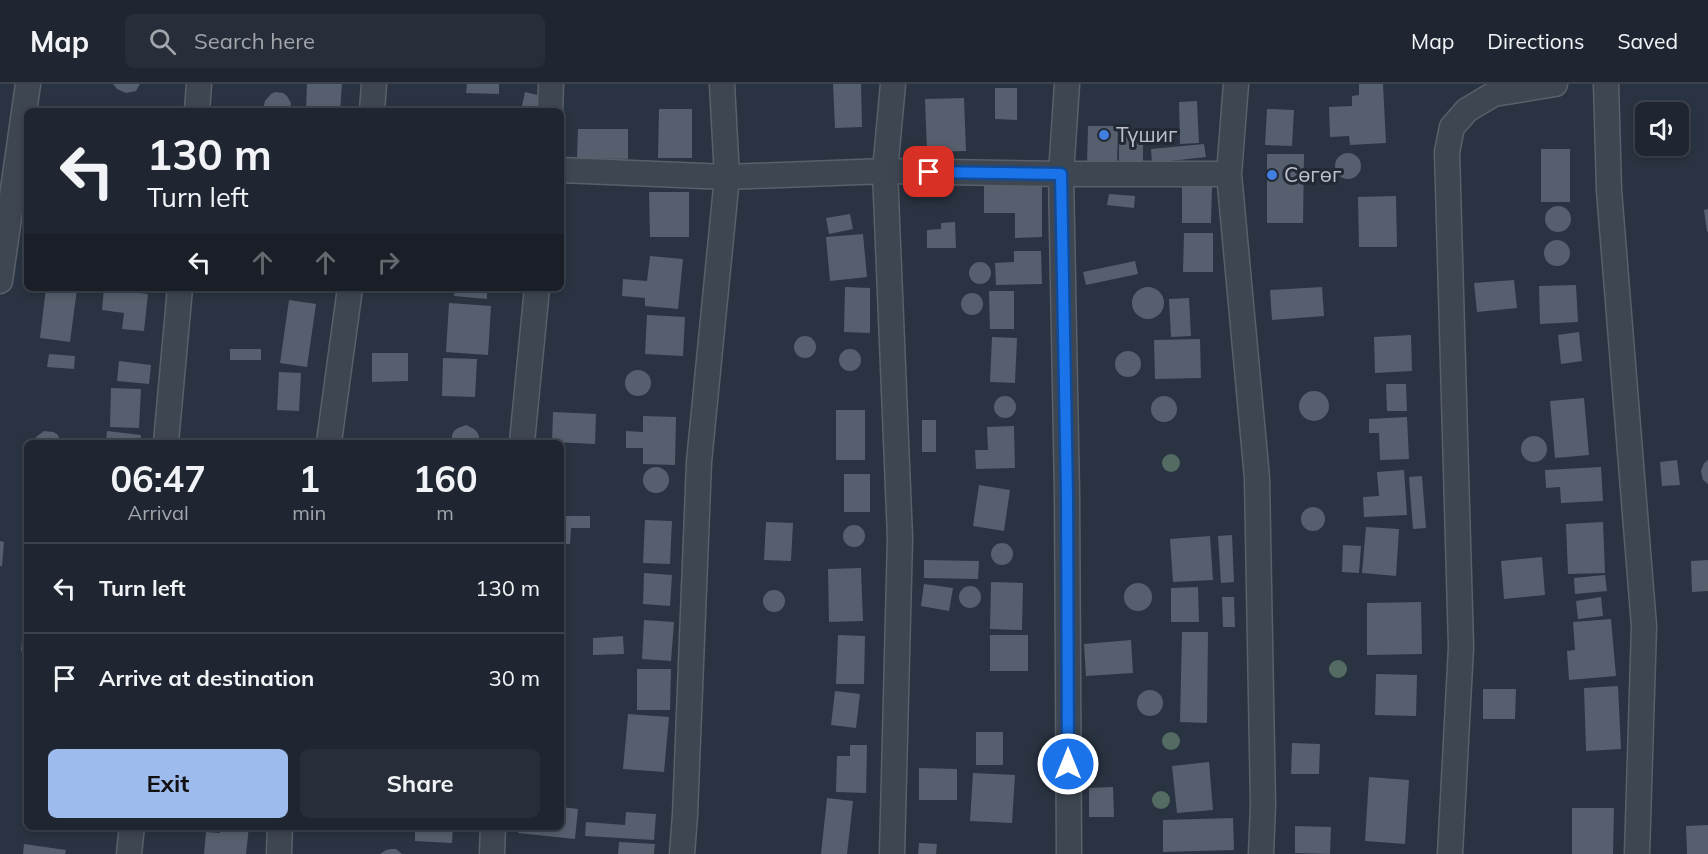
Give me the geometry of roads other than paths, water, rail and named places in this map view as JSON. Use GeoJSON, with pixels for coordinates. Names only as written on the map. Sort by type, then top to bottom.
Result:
{"type":"FeatureCollection","features":[{"type":"Feature","properties":{"kind":"street"},"geometry":{"type":"LineString","coordinates":[[26,108],[28,84]]}},
{"type":"Feature","properties":{"kind":"street"},"geometry":{"type":"LineString","coordinates":[[197,108],[199,84]]}},
{"type":"Feature","properties":{"kind":"street"},"geometry":{"type":"LineString","coordinates":[[372,108],[375,84]]}},
{"type":"Feature","properties":{"kind":"street"},"geometry":{"type":"LineString","coordinates":[[550,108],[551,84]]}},
{"type":"Feature","properties":{"kind":"street"},"geometry":{"type":"LineString","coordinates":[[682,854],[686,805],[699,462],[727,177],[722,84]]}},
{"type":"Feature","properties":{"kind":"street"},"geometry":{"type":"LineString","coordinates":[[892,854],[900,538],[885,171],[893,84]]}},
{"type":"Feature","properties":{"kind":"street"},"geometry":{"type":"LineString","coordinates":[[1067,84],[1061,174],[1067,494],[1069,854]]}},
{"type":"Feature","properties":{"kind":"street"},"geometry":{"type":"LineString","coordinates":[[1236,84],[1229,174],[1257,478],[1263,805],[1261,854]]}},
{"type":"Feature","properties":{"kind":"street"},"geometry":{"type":"LineString","coordinates":[[1450,854],[1461,647],[1447,152],[1452,127],[1467,111],[1494,94],[1555,84]]}},
{"type":"Feature","properties":{"kind":"street"},"geometry":{"type":"LineString","coordinates":[[1606,84],[1609,190],[1644,626],[1637,854]]}},
{"type":"Feature","properties":{"kind":"street"},"geometry":{"type":"LineString","coordinates":[[0,280],[24,131]]}},
{"type":"Feature","properties":{"kind":"street"},"geometry":{"type":"LineString","coordinates":[[564,170],[727,177],[885,171],[1229,174]]}},
{"type":"Feature","properties":{"kind":"street"},"geometry":{"type":"LineString","coordinates":[[166,440],[180,291]]}},
{"type":"Feature","properties":{"kind":"street"},"geometry":{"type":"LineString","coordinates":[[329,440],[350,291]]}},
{"type":"Feature","properties":{"kind":"street"},"geometry":{"type":"LineString","coordinates":[[522,440],[537,291]]}},
{"type":"Feature","properties":{"kind":"street"},"geometry":{"type":"LineString","coordinates":[[129,854],[132,830]]}},
{"type":"Feature","properties":{"kind":"street"},"geometry":{"type":"LineString","coordinates":[[279,854],[280,830]]}},
{"type":"Feature","properties":{"kind":"street"},"geometry":{"type":"LineString","coordinates":[[492,854],[493,830]]}},
{"type":"Feature","properties":{"kind":"place","name":"Түшиг"},"geometry":{"type":"Point","coordinates":[1104,135]}},
{"type":"Feature","properties":{"kind":"place","name":"Сөгөг"},"geometry":{"type":"Point","coordinates":[1272,175]}}]}
